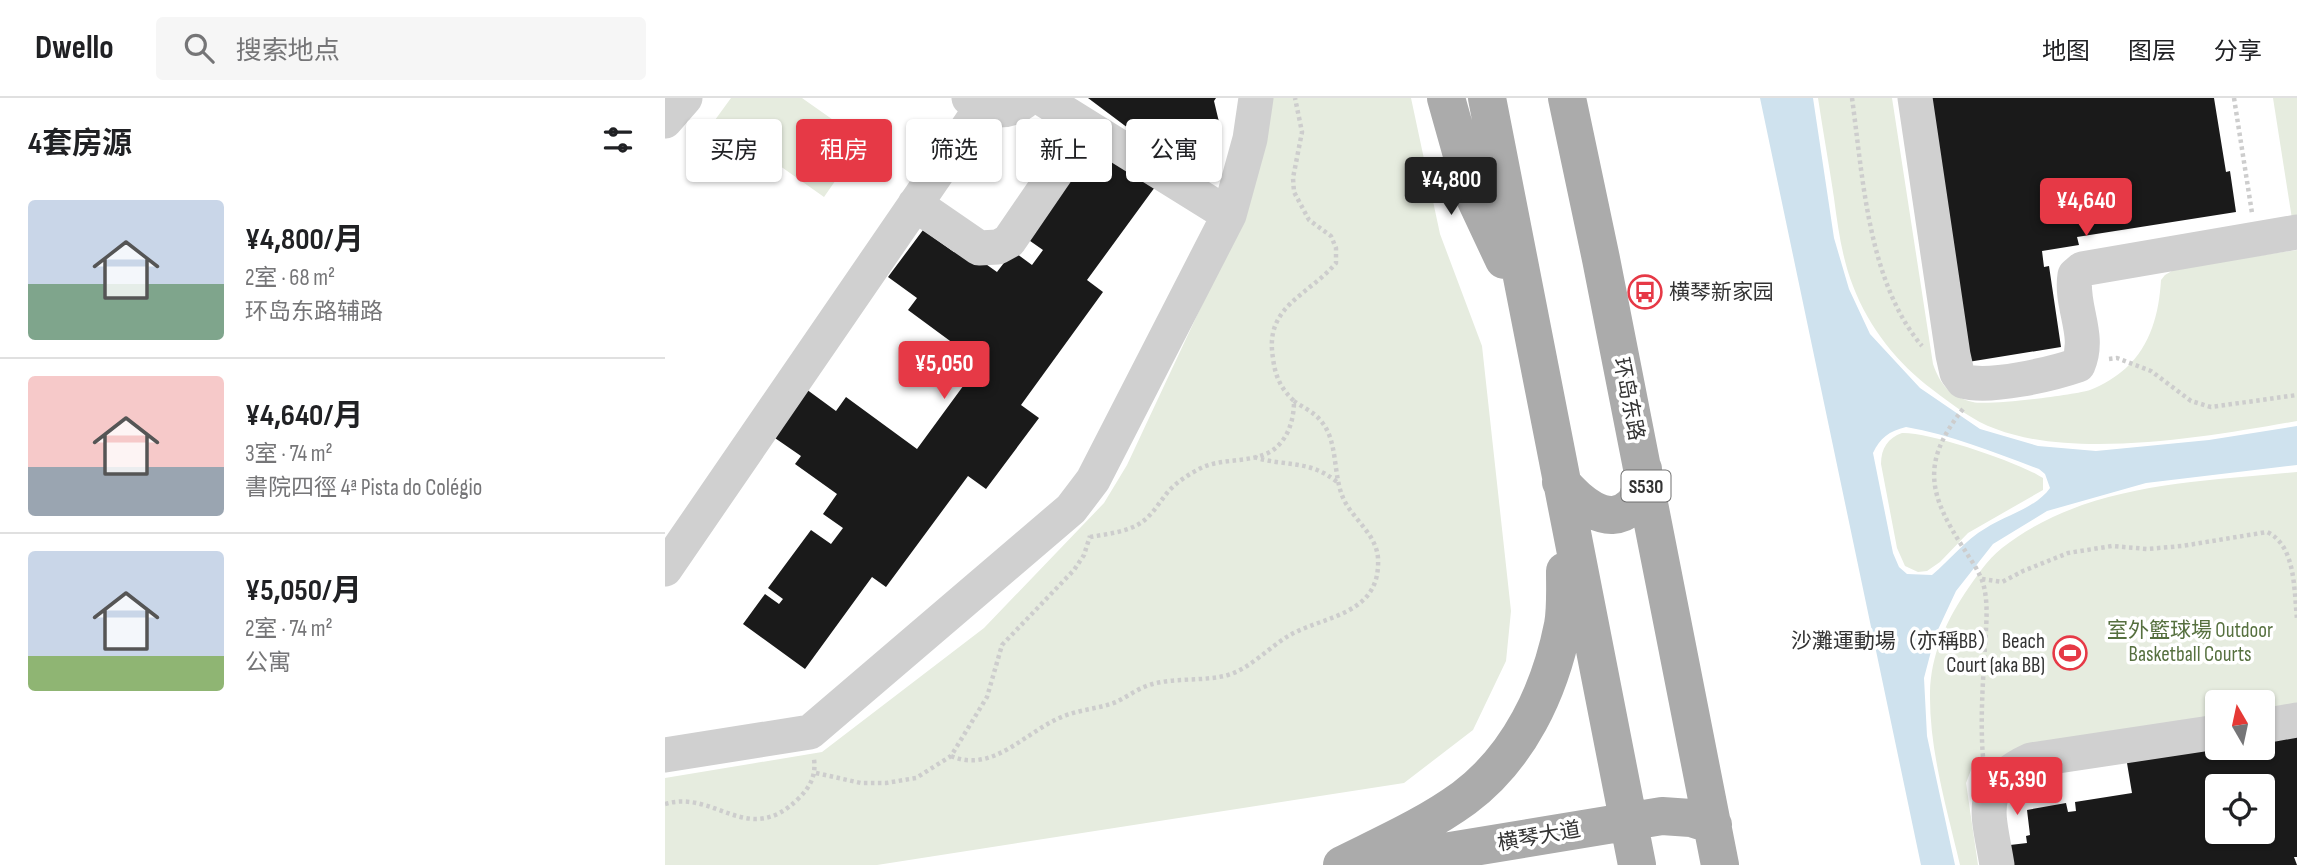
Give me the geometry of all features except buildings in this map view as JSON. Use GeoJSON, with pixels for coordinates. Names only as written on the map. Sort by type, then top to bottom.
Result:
{"type":"FeatureCollection","features":[{"type":"Feature","properties":{"kind":"main road"},"geometry":{"type":"LineString","coordinates":[[1445,98],[1473,194],[1527,309]]}},
{"type":"Feature","properties":{"kind":"main road"},"geometry":{"type":"LineString","coordinates":[[1487,98],[1637,865]]}},
{"type":"Feature","properties":{"kind":"main road","name":"环岛东路"},"geometry":{"type":"LineString","coordinates":[[1567,98],[1643,469],[1712,850]]}},
{"type":"Feature","properties":{"kind":"main road"},"geometry":{"type":"LineString","coordinates":[[1578,148],[1586,98]]}},
{"type":"Feature","properties":{"kind":"main road"},"geometry":{"type":"LineString","coordinates":[[1565,498],[1576,500],[1592,510],[1606,514],[1620,513],[1632,506],[1638,495],[1643,469]]}},
{"type":"Feature","properties":{"kind":"main road"},"geometry":{"type":"LineString","coordinates":[[1342,865],[1420,826],[1466,797],[1499,765],[1518,741],[1537,708],[1563,624],[1565,498]]}},
{"type":"Feature","properties":{"kind":"main road","name":"横琴大道"},"geometry":{"type":"LineString","coordinates":[[1364,865],[1662,816],[1691,818],[1712,850]]}},
{"type":"Feature","properties":{"kind":"street"},"geometry":{"type":"LineString","coordinates":[[665,121],[685,98]]}},
{"type":"Feature","properties":{"kind":"street"},"geometry":{"type":"LineString","coordinates":[[665,569],[915,204],[975,103],[996,111],[1010,109],[1028,98]]}},
{"type":"Feature","properties":{"kind":"street"},"geometry":{"type":"LineString","coordinates":[[1041,98],[1074,119]]}},
{"type":"Feature","properties":{"kind":"street"},"geometry":{"type":"LineString","coordinates":[[665,755],[810,732],[1080,523],[1093,480],[1229,215],[1250,139],[1256,98]]}},
{"type":"Feature","properties":{"kind":"street"},"geometry":{"type":"LineString","coordinates":[[1915,98],[1939,352],[1963,381],[1973,384],[2055,373],[2078,365],[2084,347],[2073,285],[2075,275],[2082,269],[2297,232]]}},
{"type":"Feature","properties":{"kind":"street"},"geometry":{"type":"LineString","coordinates":[[1112,142],[1229,215]]}},
{"type":"Feature","properties":{"kind":"street"},"geometry":{"type":"LineString","coordinates":[[915,204],[979,248],[998,247],[1009,241],[1049,182]]}},
{"type":"Feature","properties":{"kind":"street"},"geometry":{"type":"LineString","coordinates":[[2275,724],[2297,720]]}},
{"type":"Feature","properties":{"kind":"street"},"geometry":{"type":"LineString","coordinates":[[1997,865],[1987,804],[2002,777],[2012,769],[2031,760],[2205,734]]}},
{"type":"Feature","properties":{"kind":"path"},"geometry":{"type":"LineString","coordinates":[[951,756],[963,761],[983,760],[1007,752],[1051,721],[1118,701],[1149,685],[1226,675],[1240,670],[1289,635],[1335,618],[1354,608],[1368,596],[1375,579],[1378,559],[1374,541],[1367,529],[1354,518],[1337,482],[1331,439],[1321,420],[1285,393],[1275,374],[1271,349],[1272,332],[1278,317],[1294,299],[1322,279],[1336,262],[1336,248],[1331,236],[1309,220],[1294,192],[1293,178],[1302,131],[1295,98]]}},
{"type":"Feature","properties":{"kind":"path"},"geometry":{"type":"LineString","coordinates":[[1852,98],[1869,214],[1896,310],[1939,352]]}},
{"type":"Feature","properties":{"kind":"path"},"geometry":{"type":"LineString","coordinates":[[2234,98],[2256,238]]}},
{"type":"Feature","properties":{"kind":"path"},"geometry":{"type":"LineString","coordinates":[[2117,358],[2151,371],[2191,401],[2211,407],[2297,395]]}},
{"type":"Feature","properties":{"kind":"path"},"geometry":{"type":"LineString","coordinates":[[816,773],[861,783],[886,783],[916,778],[951,756],[987,696],[1002,645],[1074,570],[1084,555],[1080,523],[1114,533],[1141,523],[1185,477],[1217,463],[1271,451],[1287,433],[1294,419],[1294,401]]}},
{"type":"Feature","properties":{"kind":"path"},"geometry":{"type":"LineString","coordinates":[[1959,415],[1945,437],[1935,461],[1933,484],[1942,514],[1976,568],[1985,591],[1982,723],[1987,804]]}},
{"type":"Feature","properties":{"kind":"path"},"geometry":{"type":"LineString","coordinates":[[1253,457],[1270,463],[1307,465],[1319,469],[1337,482]]}},
{"type":"Feature","properties":{"kind":"path"},"geometry":{"type":"LineString","coordinates":[[1982,579],[2002,582],[2068,552],[2112,545],[2147,549],[2182,546],[2267,532],[2277,537],[2284,546],[2293,576],[2297,619]]}},
{"type":"Feature","properties":{"kind":"path"},"geometry":{"type":"LineString","coordinates":[[665,804],[679,801],[696,803],[739,818],[754,819],[778,815],[804,793],[816,773],[810,732]]}},
{"type":"Feature","properties":{"kind":"green space"},"geometry":{"type":"Polygon","coordinates":[[[731,98],[802,98],[832,119],[796,119],[796,177],[782,167],[782,119],[716,119],[731,98]]]}},
{"type":"Feature","properties":{"kind":"green space"},"geometry":{"type":"Polygon","coordinates":[[[1273,98],[1411,98],[1440,234],[1482,346],[1511,611],[1506,661],[1473,730],[1404,783],[877,865],[665,865],[665,778],[822,752],[984,628],[1104,503],[1127,465],[1244,215],[1273,98]]]}},
{"type":"Feature","properties":{"kind":"green space"},"geometry":{"type":"Polygon","coordinates":[[[1818,98],[1892,98],[1933,364],[1939,378],[1952,393],[1973,402],[1995,403],[2067,395],[2095,388],[2122,371],[2142,349],[2152,328],[2161,280],[2165,275],[2177,268],[2297,250],[2297,421],[2226,433],[2145,442],[2065,443],[2029,438],[1996,429],[1963,412],[1908,369],[1876,331],[1860,301],[1849,275],[1841,243],[1818,98]]]}},
{"type":"Feature","properties":{"kind":"green space"},"geometry":{"type":"Polygon","coordinates":[[[2273,98],[2297,98],[2297,227],[2292,219],[2273,98]]]}},
{"type":"Feature","properties":{"kind":"green space"},"geometry":{"type":"Polygon","coordinates":[[[803,182],[834,182],[824,197],[803,182]]]}},
{"type":"Feature","properties":{"kind":"green space"},"geometry":{"type":"Polygon","coordinates":[[[1902,433],[1953,443],[2015,464],[2043,478],[2043,490],[1968,533],[1940,562],[1927,571],[1918,572],[1905,566],[1897,548],[1881,464],[1886,444],[1902,433]]]}},
{"type":"Feature","properties":{"kind":"green space","name":"室外籃球場 Outdoor Basketball Courts"},"geometry":{"type":"Polygon","coordinates":[[[2297,472],[2297,709],[2275,713],[2275,690],[2205,690],[2205,724],[1981,761],[1971,770],[1966,783],[1978,865],[1960,865],[1932,736],[1930,692],[1936,653],[1945,628],[1965,593],[2002,548],[2034,526],[2069,510],[2143,489],[2297,472]]]}},
{"type":"Feature","properties":{"kind":"water"},"geometry":{"type":"Polygon","coordinates":[[[1760,98],[1813,98],[1834,238],[1849,289],[1870,334],[1920,388],[1980,429],[2038,446],[2096,451],[2209,440],[2297,426],[2297,465],[2146,483],[2047,511],[1993,544],[1956,591],[1935,636],[1924,678],[1927,736],[1955,865],[1921,865],[1760,98]],[[1906,427],[1882,439],[1873,453],[1893,553],[1899,567],[1907,574],[1932,575],[1978,533],[2037,501],[2050,488],[2045,474],[2039,469],[1974,445],[1906,427]]]}},
{"type":"Feature","properties":{"kind":"place","name":"横琴新家园"},"geometry":{"type":"Point","coordinates":[1645,292]}},
{"type":"Feature","properties":{"kind":"place","name":"沙灘運動場（亦稱BB） Beach Court (aka BB)"},"geometry":{"type":"Point","coordinates":[2070,653]}}]}
